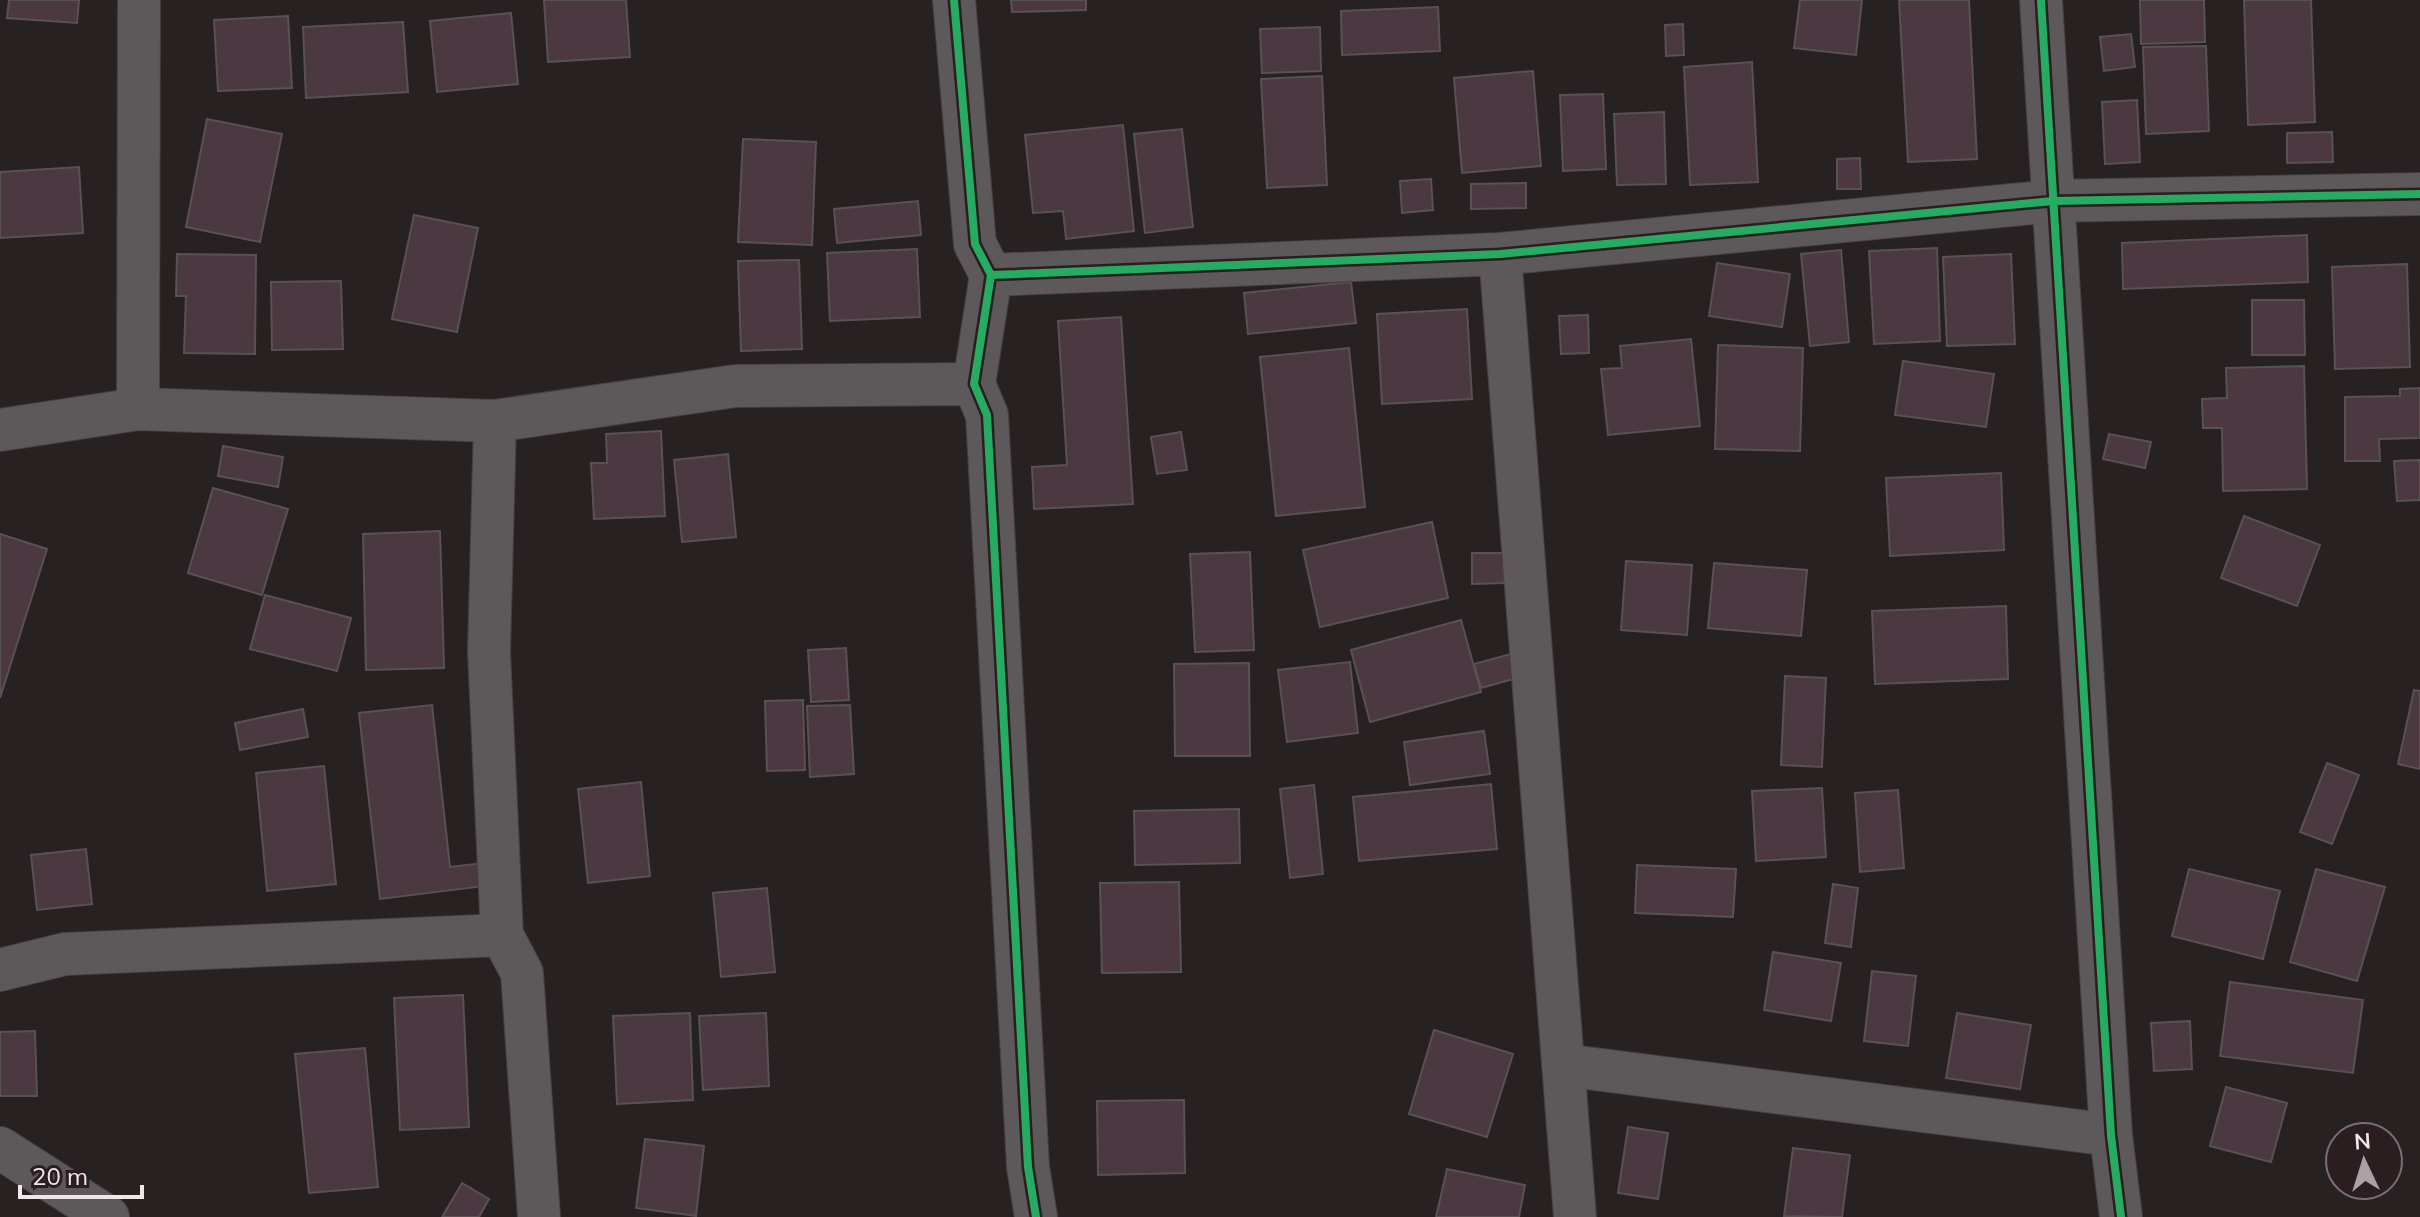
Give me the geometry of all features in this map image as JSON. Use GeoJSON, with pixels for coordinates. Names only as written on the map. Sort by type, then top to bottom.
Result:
{"type":"FeatureCollection","features":[{"type":"Feature","properties":{"kind":"street"},"geometry":{"type":"LineString","coordinates":[[138,409],[139,0]]}},
{"type":"Feature","properties":{"kind":"street"},"geometry":{"type":"LineString","coordinates":[[954,0],[975,244],[991,275],[974,384],[987,415],[1027,1152],[1036,1217]]}},
{"type":"Feature","properties":{"kind":"street"},"geometry":{"type":"LineString","coordinates":[[2041,0],[2111,1135],[2121,1217]]}},
{"type":"Feature","properties":{"kind":"street"},"geometry":{"type":"LineString","coordinates":[[991,275],[1500,254],[2053,201],[2420,194]]}},
{"type":"Feature","properties":{"kind":"street"},"geometry":{"type":"LineString","coordinates":[[1500,254],[1575,1217]]}},
{"type":"Feature","properties":{"kind":"street"},"geometry":{"type":"LineString","coordinates":[[0,430],[138,409],[495,421],[735,386],[974,384]]}},
{"type":"Feature","properties":{"kind":"street"},"geometry":{"type":"LineString","coordinates":[[495,421],[489,652],[502,935],[522,973],[539,1217]]}},
{"type":"Feature","properties":{"kind":"street"},"geometry":{"type":"LineString","coordinates":[[0,970],[65,954],[502,935]]}},
{"type":"Feature","properties":{"kind":"street"},"geometry":{"type":"LineString","coordinates":[[1563,1065],[2111,1135]]}},
{"type":"Feature","properties":{"kind":"street"},"geometry":{"type":"LineString","coordinates":[[0,1148],[108,1217]]}},
{"type":"Feature","properties":{"kind":"building"},"geometry":{"type":"Polygon","coordinates":[[[9,0],[79,0],[77,23],[7,18],[9,0]]]}},
{"type":"Feature","properties":{"kind":"building"},"geometry":{"type":"Polygon","coordinates":[[[544,0],[626,0],[630,57],[548,62],[544,0]]]}},
{"type":"Feature","properties":{"kind":"building"},"geometry":{"type":"Polygon","coordinates":[[[1011,0],[1086,0],[1086,10],[1012,12],[1011,0]]]}},
{"type":"Feature","properties":{"kind":"building"},"geometry":{"type":"Polygon","coordinates":[[[1800,0],[1862,0],[1856,55],[1794,48],[1800,0]]]}},
{"type":"Feature","properties":{"kind":"building"},"geometry":{"type":"Polygon","coordinates":[[[1899,0],[1969,0],[1977,159],[1908,162],[1899,0]]]}},
{"type":"Feature","properties":{"kind":"building"},"geometry":{"type":"Polygon","coordinates":[[[2140,0],[2204,0],[2205,42],[2141,44],[2140,0]]]}},
{"type":"Feature","properties":{"kind":"building"},"geometry":{"type":"Polygon","coordinates":[[[2244,0],[2311,0],[2315,122],[2248,125],[2244,0]]]}},
{"type":"Feature","properties":{"kind":"building"},"geometry":{"type":"Polygon","coordinates":[[[1438,7],[1440,51],[1342,55],[1341,11],[1438,7]]]}},
{"type":"Feature","properties":{"kind":"building"},"geometry":{"type":"Polygon","coordinates":[[[511,13],[518,84],[437,92],[430,21],[511,13]]]}},
{"type":"Feature","properties":{"kind":"building"},"geometry":{"type":"Polygon","coordinates":[[[288,16],[292,88],[218,91],[214,20],[288,16]]]}},
{"type":"Feature","properties":{"kind":"building"},"geometry":{"type":"Polygon","coordinates":[[[403,22],[408,92],[306,98],[303,27],[403,22]]]}},
{"type":"Feature","properties":{"kind":"building"},"geometry":{"type":"Polygon","coordinates":[[[1683,24],[1684,55],[1666,56],[1665,25],[1683,24]]]}},
{"type":"Feature","properties":{"kind":"building"},"geometry":{"type":"Polygon","coordinates":[[[1320,27],[1321,71],[1262,73],[1260,29],[1320,27]]]}},
{"type":"Feature","properties":{"kind":"building"},"geometry":{"type":"Polygon","coordinates":[[[2131,34],[2135,67],[2104,71],[2100,37],[2131,34]]]}},
{"type":"Feature","properties":{"kind":"building"},"geometry":{"type":"Polygon","coordinates":[[[2206,46],[2209,131],[2146,134],[2143,47],[2206,46]]]}},
{"type":"Feature","properties":{"kind":"building"},"geometry":{"type":"Polygon","coordinates":[[[1752,62],[1758,182],[1690,185],[1684,67],[1752,62]]]}},
{"type":"Feature","properties":{"kind":"building"},"geometry":{"type":"Polygon","coordinates":[[[1533,71],[1541,166],[1462,173],[1454,78],[1533,71]]]}},
{"type":"Feature","properties":{"kind":"building"},"geometry":{"type":"Polygon","coordinates":[[[1322,76],[1327,185],[1267,188],[1261,79],[1322,76]]]}},
{"type":"Feature","properties":{"kind":"building"},"geometry":{"type":"Polygon","coordinates":[[[1603,94],[1606,169],[1563,171],[1560,95],[1603,94]]]}},
{"type":"Feature","properties":{"kind":"building"},"geometry":{"type":"Polygon","coordinates":[[[2137,100],[2140,162],[2105,164],[2102,102],[2137,100]]]}},
{"type":"Feature","properties":{"kind":"building"},"geometry":{"type":"Polygon","coordinates":[[[1664,112],[1666,184],[1617,185],[1614,114],[1664,112]]]}},
{"type":"Feature","properties":{"kind":"building"},"geometry":{"type":"Polygon","coordinates":[[[207,119],[282,134],[260,242],[186,227],[207,119]]]}},
{"type":"Feature","properties":{"kind":"building"},"geometry":{"type":"Polygon","coordinates":[[[1123,125],[1134,231],[1066,239],[1063,211],[1033,213],[1025,135],[1123,125]]]}},
{"type":"Feature","properties":{"kind":"building"},"geometry":{"type":"Polygon","coordinates":[[[1182,129],[1193,227],[1145,233],[1134,134],[1182,129]]]}},
{"type":"Feature","properties":{"kind":"building"},"geometry":{"type":"Polygon","coordinates":[[[2332,132],[2333,162],[2287,163],[2287,133],[2332,132]]]}},
{"type":"Feature","properties":{"kind":"building"},"geometry":{"type":"Polygon","coordinates":[[[743,139],[816,142],[812,245],[738,242],[743,139]]]}},
{"type":"Feature","properties":{"kind":"building"},"geometry":{"type":"Polygon","coordinates":[[[1860,158],[1861,189],[1837,189],[1837,159],[1860,158]]]}},
{"type":"Feature","properties":{"kind":"building"},"geometry":{"type":"Polygon","coordinates":[[[79,167],[83,233],[0,238],[0,172],[79,167]]]}},
{"type":"Feature","properties":{"kind":"building"},"geometry":{"type":"Polygon","coordinates":[[[1431,179],[1433,210],[1402,213],[1400,181],[1431,179]]]}},
{"type":"Feature","properties":{"kind":"building"},"geometry":{"type":"Polygon","coordinates":[[[1526,183],[1526,208],[1471,209],[1471,184],[1526,183]]]}},
{"type":"Feature","properties":{"kind":"building"},"geometry":{"type":"Polygon","coordinates":[[[918,201],[921,235],[837,243],[834,209],[918,201]]]}},
{"type":"Feature","properties":{"kind":"building"},"geometry":{"type":"Polygon","coordinates":[[[414,215],[478,228],[457,332],[392,319],[414,215]]]}},
{"type":"Feature","properties":{"kind":"building"},"geometry":{"type":"Polygon","coordinates":[[[2307,235],[2308,282],[2123,289],[2122,243],[2307,235]]]}},
{"type":"Feature","properties":{"kind":"building"},"geometry":{"type":"Polygon","coordinates":[[[1937,248],[1940,341],[1874,344],[1869,251],[1937,248]]]}},
{"type":"Feature","properties":{"kind":"building"},"geometry":{"type":"Polygon","coordinates":[[[917,249],[920,317],[830,321],[827,253],[917,249]]]}},
{"type":"Feature","properties":{"kind":"building"},"geometry":{"type":"Polygon","coordinates":[[[1841,250],[1849,342],[1810,346],[1801,254],[1841,250]]]}},
{"type":"Feature","properties":{"kind":"building"},"geometry":{"type":"Polygon","coordinates":[[[177,254],[256,255],[255,354],[184,353],[186,296],[176,296],[177,254]]]}},
{"type":"Feature","properties":{"kind":"building"},"geometry":{"type":"Polygon","coordinates":[[[2011,254],[2015,344],[1947,346],[1943,257],[2011,254]]]}},
{"type":"Feature","properties":{"kind":"building"},"geometry":{"type":"Polygon","coordinates":[[[799,260],[802,349],[741,351],[738,261],[799,260]]]}},
{"type":"Feature","properties":{"kind":"building"},"geometry":{"type":"Polygon","coordinates":[[[1717,263],[1790,274],[1782,327],[1709,316],[1717,263]]]}},
{"type":"Feature","properties":{"kind":"building"},"geometry":{"type":"Polygon","coordinates":[[[2407,264],[2410,367],[2335,369],[2332,267],[2407,264]]]}},
{"type":"Feature","properties":{"kind":"building"},"geometry":{"type":"Polygon","coordinates":[[[341,281],[343,349],[272,350],[271,282],[341,281]]]}},
{"type":"Feature","properties":{"kind":"building"},"geometry":{"type":"Polygon","coordinates":[[[1351,282],[1356,323],[1248,334],[1244,293],[1351,282]]]}},
{"type":"Feature","properties":{"kind":"building"},"geometry":{"type":"Polygon","coordinates":[[[2252,300],[2304,300],[2305,355],[2252,355],[2252,300]]]}},
{"type":"Feature","properties":{"kind":"building"},"geometry":{"type":"Polygon","coordinates":[[[1467,309],[1472,399],[1382,404],[1377,314],[1467,309]]]}},
{"type":"Feature","properties":{"kind":"building"},"geometry":{"type":"Polygon","coordinates":[[[1588,315],[1589,353],[1561,354],[1559,316],[1588,315]]]}},
{"type":"Feature","properties":{"kind":"building"},"geometry":{"type":"Polygon","coordinates":[[[1121,317],[1133,504],[1034,509],[1032,467],[1067,465],[1058,321],[1121,317]]]}},
{"type":"Feature","properties":{"kind":"building"},"geometry":{"type":"Polygon","coordinates":[[[1691,339],[1700,426],[1608,435],[1601,369],[1622,368],[1620,346],[1691,339]]]}},
{"type":"Feature","properties":{"kind":"building"},"geometry":{"type":"Polygon","coordinates":[[[1718,345],[1803,348],[1800,451],[1715,449],[1718,345]]]}},
{"type":"Feature","properties":{"kind":"building"},"geometry":{"type":"Polygon","coordinates":[[[1349,348],[1365,507],[1276,516],[1260,357],[1349,348]]]}},
{"type":"Feature","properties":{"kind":"building"},"geometry":{"type":"Polygon","coordinates":[[[1903,361],[1994,374],[1986,427],[1895,415],[1903,361]]]}},
{"type":"Feature","properties":{"kind":"building"},"geometry":{"type":"Polygon","coordinates":[[[2304,366],[2307,489],[2223,491],[2222,428],[2203,428],[2202,399],[2227,398],[2226,368],[2304,366]]]}},
{"type":"Feature","properties":{"kind":"building"},"geometry":{"type":"Polygon","coordinates":[[[2420,388],[2420,438],[2379,439],[2380,461],[2345,461],[2345,397],[2400,396],[2400,389],[2420,388]]]}},
{"type":"Feature","properties":{"kind":"building"},"geometry":{"type":"Polygon","coordinates":[[[661,431],[665,516],[594,519],[591,463],[607,463],[606,434],[661,431]]]}},
{"type":"Feature","properties":{"kind":"building"},"geometry":{"type":"Polygon","coordinates":[[[1181,432],[1187,470],[1157,474],[1151,437],[1181,432]]]}},
{"type":"Feature","properties":{"kind":"building"},"geometry":{"type":"Polygon","coordinates":[[[2109,434],[2151,442],[2145,468],[2103,459],[2109,434]]]}},
{"type":"Feature","properties":{"kind":"building"},"geometry":{"type":"Polygon","coordinates":[[[223,446],[283,457],[278,487],[218,476],[223,446]]]}},
{"type":"Feature","properties":{"kind":"building"},"geometry":{"type":"Polygon","coordinates":[[[728,454],[736,537],[682,542],[674,460],[728,454]]]}},
{"type":"Feature","properties":{"kind":"building"},"geometry":{"type":"Polygon","coordinates":[[[2420,460],[2420,500],[2397,501],[2394,461],[2420,460]]]}},
{"type":"Feature","properties":{"kind":"building"},"geometry":{"type":"Polygon","coordinates":[[[2001,473],[2004,550],[1890,556],[1886,478],[2001,473]]]}},
{"type":"Feature","properties":{"kind":"building"},"geometry":{"type":"Polygon","coordinates":[[[213,488],[288,509],[262,595],[188,573],[213,488]]]}},
{"type":"Feature","properties":{"kind":"building"},"geometry":{"type":"Polygon","coordinates":[[[2244,516],[2320,545],[2297,606],[2221,578],[2244,516]]]}},
{"type":"Feature","properties":{"kind":"building"},"geometry":{"type":"Polygon","coordinates":[[[1432,522],[1448,598],[1320,627],[1303,550],[1432,522]]]}},
{"type":"Feature","properties":{"kind":"building"},"geometry":{"type":"Polygon","coordinates":[[[440,531],[444,668],[366,670],[363,534],[440,531]]]}},
{"type":"Feature","properties":{"kind":"building"},"geometry":{"type":"Polygon","coordinates":[[[0,534],[47,549],[0,698],[0,534]]]}},
{"type":"Feature","properties":{"kind":"building"},"geometry":{"type":"Polygon","coordinates":[[[1250,552],[1254,650],[1195,652],[1190,554],[1250,552]]]}},
{"type":"Feature","properties":{"kind":"building"},"geometry":{"type":"Polygon","coordinates":[[[1472,553],[1503,553],[1504,583],[1472,584],[1472,553]]]}},
{"type":"Feature","properties":{"kind":"building"},"geometry":{"type":"Polygon","coordinates":[[[1626,561],[1692,565],[1687,635],[1621,630],[1626,561]]]}},
{"type":"Feature","properties":{"kind":"building"},"geometry":{"type":"Polygon","coordinates":[[[1714,563],[1807,570],[1801,636],[1708,628],[1714,563]]]}},
{"type":"Feature","properties":{"kind":"building"},"geometry":{"type":"Polygon","coordinates":[[[265,595],[351,618],[337,671],[250,649],[265,595]]]}},
{"type":"Feature","properties":{"kind":"building"},"geometry":{"type":"Polygon","coordinates":[[[2006,606],[2008,679],[1875,684],[1872,611],[2006,606]]]}},
{"type":"Feature","properties":{"kind":"building"},"geometry":{"type":"Polygon","coordinates":[[[1461,620],[1481,692],[1370,722],[1351,650],[1461,620]]]}},
{"type":"Feature","properties":{"kind":"building"},"geometry":{"type":"Polygon","coordinates":[[[846,648],[849,700],[811,702],[808,650],[846,648]]]}},
{"type":"Feature","properties":{"kind":"building"},"geometry":{"type":"Polygon","coordinates":[[[1511,654],[1517,678],[1481,688],[1474,664],[1511,654]]]}},
{"type":"Feature","properties":{"kind":"building"},"geometry":{"type":"Polygon","coordinates":[[[1350,662],[1358,733],[1287,742],[1278,670],[1350,662]]]}},
{"type":"Feature","properties":{"kind":"building"},"geometry":{"type":"Polygon","coordinates":[[[1249,663],[1250,756],[1175,756],[1174,664],[1249,663]]]}},
{"type":"Feature","properties":{"kind":"building"},"geometry":{"type":"Polygon","coordinates":[[[1785,676],[1826,678],[1822,767],[1781,765],[1785,676]]]}},
{"type":"Feature","properties":{"kind":"building"},"geometry":{"type":"Polygon","coordinates":[[[2414,690],[2420,691],[2420,769],[2398,764],[2414,690]]]}},
{"type":"Feature","properties":{"kind":"building"},"geometry":{"type":"Polygon","coordinates":[[[803,700],[805,770],[767,771],[765,701],[803,700]]]}},
{"type":"Feature","properties":{"kind":"building"},"geometry":{"type":"Polygon","coordinates":[[[432,705],[450,867],[483,863],[485,886],[380,899],[359,713],[432,705]]]}},
{"type":"Feature","properties":{"kind":"building"},"geometry":{"type":"Polygon","coordinates":[[[850,705],[854,774],[810,777],[807,706],[850,705]]]}},
{"type":"Feature","properties":{"kind":"building"},"geometry":{"type":"Polygon","coordinates":[[[303,709],[308,737],[240,750],[235,723],[303,709]]]}},
{"type":"Feature","properties":{"kind":"building"},"geometry":{"type":"Polygon","coordinates":[[[1484,731],[1490,774],[1410,785],[1404,742],[1484,731]]]}},
{"type":"Feature","properties":{"kind":"building"},"geometry":{"type":"Polygon","coordinates":[[[2327,763],[2359,775],[2332,844],[2300,832],[2327,763]]]}},
{"type":"Feature","properties":{"kind":"building"},"geometry":{"type":"Polygon","coordinates":[[[324,766],[336,884],[267,891],[256,773],[324,766]]]}},
{"type":"Feature","properties":{"kind":"building"},"geometry":{"type":"Polygon","coordinates":[[[641,782],[650,876],[588,883],[578,789],[641,782]]]}},
{"type":"Feature","properties":{"kind":"building"},"geometry":{"type":"Polygon","coordinates":[[[1491,784],[1497,849],[1359,861],[1353,797],[1491,784]]]}},
{"type":"Feature","properties":{"kind":"building"},"geometry":{"type":"Polygon","coordinates":[[[1314,785],[1323,874],[1290,878],[1280,789],[1314,785]]]}},
{"type":"Feature","properties":{"kind":"building"},"geometry":{"type":"Polygon","coordinates":[[[1822,788],[1826,857],[1756,861],[1752,791],[1822,788]]]}},
{"type":"Feature","properties":{"kind":"building"},"geometry":{"type":"Polygon","coordinates":[[[1898,790],[1904,868],[1860,872],[1855,793],[1898,790]]]}},
{"type":"Feature","properties":{"kind":"building"},"geometry":{"type":"Polygon","coordinates":[[[1239,809],[1240,863],[1135,865],[1134,811],[1239,809]]]}},
{"type":"Feature","properties":{"kind":"building"},"geometry":{"type":"Polygon","coordinates":[[[86,849],[92,904],[37,910],[31,855],[86,849]]]}},
{"type":"Feature","properties":{"kind":"building"},"geometry":{"type":"Polygon","coordinates":[[[1637,865],[1736,869],[1733,917],[1635,913],[1637,865]]]}},
{"type":"Feature","properties":{"kind":"building"},"geometry":{"type":"Polygon","coordinates":[[[2189,869],[2280,891],[2263,959],[2172,936],[2189,869]]]}},
{"type":"Feature","properties":{"kind":"building"},"geometry":{"type":"Polygon","coordinates":[[[2316,869],[2385,887],[2357,981],[2290,962],[2316,869]]]}},
{"type":"Feature","properties":{"kind":"building"},"geometry":{"type":"Polygon","coordinates":[[[1179,882],[1181,972],[1102,973],[1100,883],[1179,882]]]}},
{"type":"Feature","properties":{"kind":"building"},"geometry":{"type":"Polygon","coordinates":[[[1833,884],[1858,888],[1851,947],[1825,943],[1833,884]]]}},
{"type":"Feature","properties":{"kind":"building"},"geometry":{"type":"Polygon","coordinates":[[[767,888],[775,972],[721,977],[713,893],[767,888]]]}},
{"type":"Feature","properties":{"kind":"building"},"geometry":{"type":"Polygon","coordinates":[[[1773,952],[1841,963],[1831,1021],[1764,1010],[1773,952]]]}},
{"type":"Feature","properties":{"kind":"building"},"geometry":{"type":"Polygon","coordinates":[[[1872,971],[1916,976],[1908,1046],[1864,1041],[1872,971]]]}},
{"type":"Feature","properties":{"kind":"building"},"geometry":{"type":"Polygon","coordinates":[[[2230,982],[2363,1000],[2353,1073],[2220,1056],[2230,982]]]}},
{"type":"Feature","properties":{"kind":"building"},"geometry":{"type":"Polygon","coordinates":[[[463,995],[469,1127],[400,1130],[394,998],[463,995]]]}},
{"type":"Feature","properties":{"kind":"building"},"geometry":{"type":"Polygon","coordinates":[[[690,1013],[693,1100],[617,1104],[613,1016],[690,1013]]]}},
{"type":"Feature","properties":{"kind":"building"},"geometry":{"type":"Polygon","coordinates":[[[766,1013],[769,1086],[703,1090],[699,1016],[766,1013]]]}},
{"type":"Feature","properties":{"kind":"building"},"geometry":{"type":"Polygon","coordinates":[[[1957,1013],[2031,1025],[2020,1089],[1946,1078],[1957,1013]]]}},
{"type":"Feature","properties":{"kind":"building"},"geometry":{"type":"Polygon","coordinates":[[[2190,1021],[2192,1069],[2154,1071],[2151,1023],[2190,1021]]]}},
{"type":"Feature","properties":{"kind":"building"},"geometry":{"type":"Polygon","coordinates":[[[1434,1030],[1513,1054],[1487,1137],[1409,1114],[1434,1030]]]}},
{"type":"Feature","properties":{"kind":"building"},"geometry":{"type":"Polygon","coordinates":[[[35,1031],[37,1096],[0,1096],[0,1032],[35,1031]]]}},
{"type":"Feature","properties":{"kind":"building"},"geometry":{"type":"Polygon","coordinates":[[[365,1048],[378,1187],[309,1193],[295,1054],[365,1048]]]}},
{"type":"Feature","properties":{"kind":"building"},"geometry":{"type":"Polygon","coordinates":[[[2226,1087],[2287,1103],[2271,1162],[2210,1146],[2226,1087]]]}},
{"type":"Feature","properties":{"kind":"building"},"geometry":{"type":"Polygon","coordinates":[[[1184,1100],[1185,1173],[1098,1175],[1097,1101],[1184,1100]]]}},
{"type":"Feature","properties":{"kind":"building"},"geometry":{"type":"Polygon","coordinates":[[[1628,1127],[1668,1133],[1658,1199],[1618,1193],[1628,1127]]]}},
{"type":"Feature","properties":{"kind":"building"},"geometry":{"type":"Polygon","coordinates":[[[645,1139],[704,1146],[696,1216],[636,1208],[645,1139]]]}},
{"type":"Feature","properties":{"kind":"building"},"geometry":{"type":"Polygon","coordinates":[[[1793,1148],[1850,1155],[1842,1217],[1784,1216],[1793,1148]]]}},
{"type":"Feature","properties":{"kind":"building"},"geometry":{"type":"Polygon","coordinates":[[[1447,1169],[1525,1185],[1519,1217],[1436,1217],[1447,1169]]]}},
{"type":"Feature","properties":{"kind":"building"},"geometry":{"type":"Polygon","coordinates":[[[462,1183],[489,1199],[479,1217],[442,1217],[462,1183]]]}},
{"type":"Feature","properties":{"kind":"cycle path"},"geometry":{"type":"LineString","coordinates":[[954,0],[975,244],[991,275],[974,384],[987,415],[1028,1167],[1036,1217]]}},
{"type":"Feature","properties":{"kind":"cycle path"},"geometry":{"type":"LineString","coordinates":[[2041,0],[2111,1135],[2121,1217]]}},
{"type":"Feature","properties":{"kind":"cycle path"},"geometry":{"type":"LineString","coordinates":[[991,275],[1500,254],[2053,201],[2420,194]]}}]}
